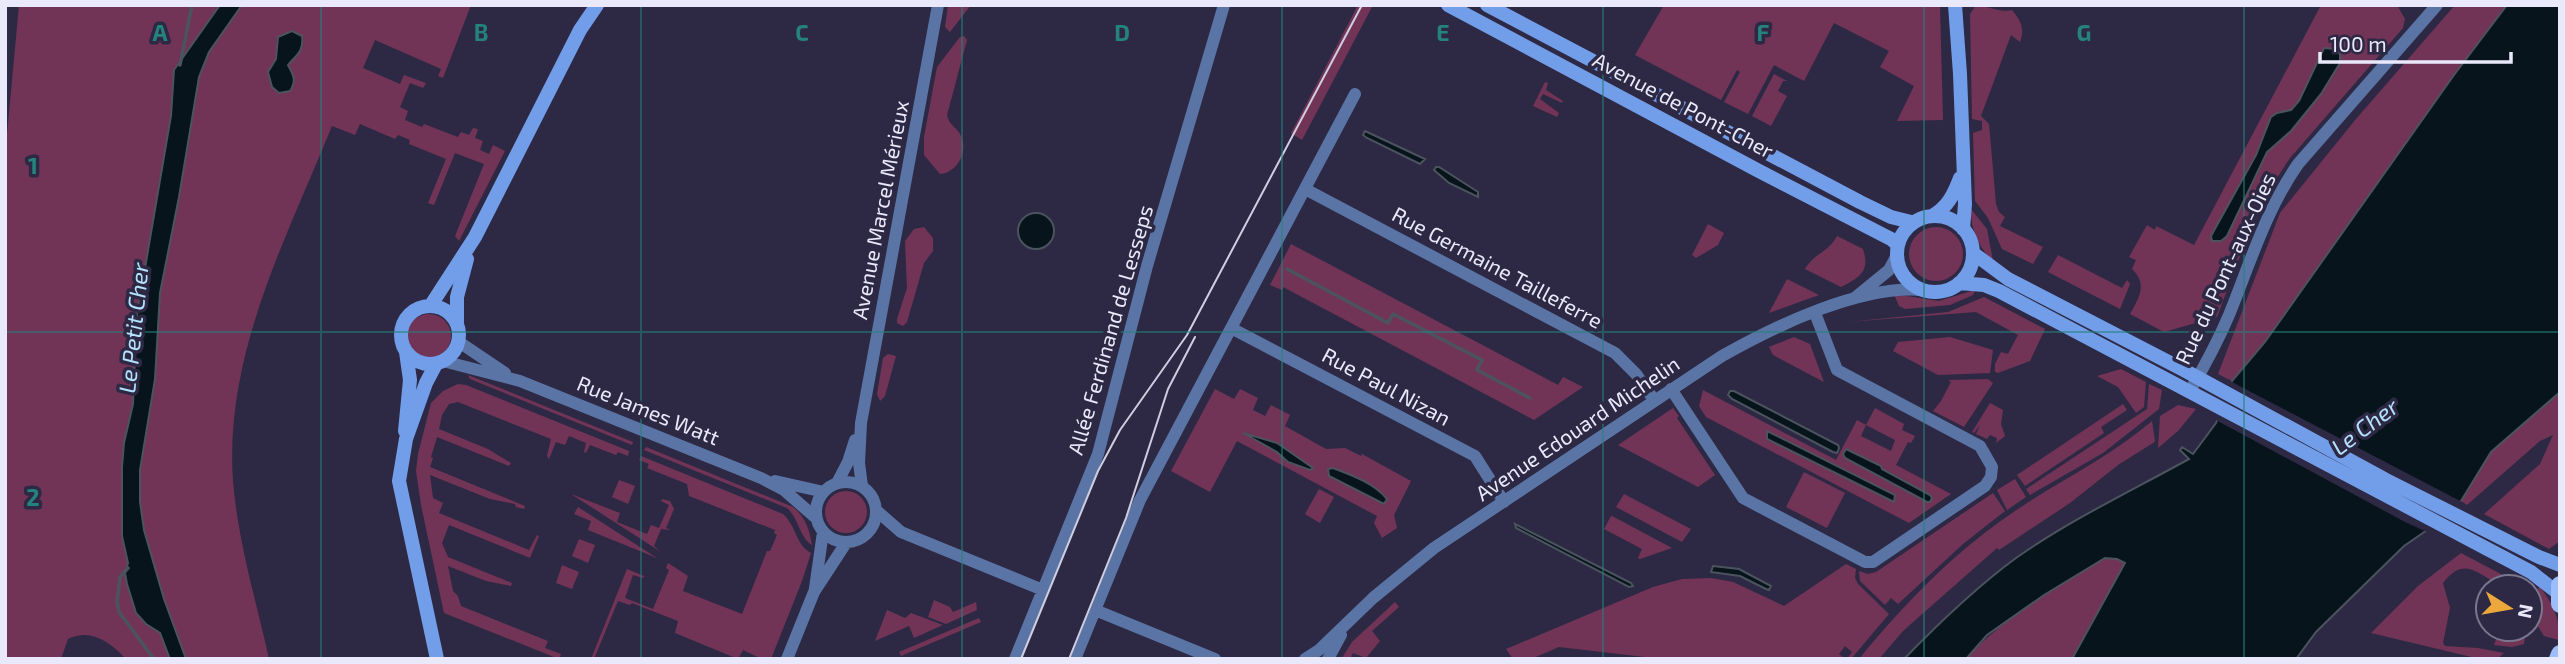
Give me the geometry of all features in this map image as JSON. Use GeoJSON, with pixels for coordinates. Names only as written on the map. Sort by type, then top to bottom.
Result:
{"type":"FeatureCollection","features":[{"type":"Feature","properties":{"kind":"main road"},"geometry":{"type":"LineString","coordinates":[[431,305],[475,237],[580,30],[597,5]]}},
{"type":"Feature","properties":{"kind":"main road","name":"Avenue de Pont-Cher"},"geometry":{"type":"LineString","coordinates":[[1448,5],[1891,239],[1897,250]]}},
{"type":"Feature","properties":{"kind":"main road","name":"Avenue de Pont-Cher"},"geometry":{"type":"LineString","coordinates":[[1487,5],[1860,202],[1891,217],[1911,222]]}},
{"type":"Feature","properties":{"kind":"main road"},"geometry":{"type":"LineString","coordinates":[[1955,5],[1960,74],[1963,229]]}},
{"type":"Feature","properties":{"kind":"main road"},"geometry":{"type":"LineString","coordinates":[[1960,74],[1964,5]]}},
{"type":"Feature","properties":{"kind":"main road"},"geometry":{"type":"LineString","coordinates":[[1962,173],[1951,199],[1943,209],[1932,216],[1911,222],[1897,250],[1905,277],[1923,290],[1942,291],[1959,284],[1984,285],[1999,291],[2531,572],[2559,594]]}},
{"type":"Feature","properties":{"kind":"main road"},"geometry":{"type":"LineString","coordinates":[[1932,216],[1949,219],[1963,229],[1970,240],[1973,253],[1969,270],[1959,284]]}},
{"type":"Feature","properties":{"kind":"main road"},"geometry":{"type":"LineString","coordinates":[[406,439],[440,363],[453,353],[459,342],[457,297],[475,237]]}},
{"type":"Feature","properties":{"kind":"main road"},"geometry":{"type":"LineString","coordinates":[[1973,253],[2008,279],[2386,480],[2539,558],[2560,565]]}},
{"type":"Feature","properties":{"kind":"main road"},"geometry":{"type":"LineString","coordinates":[[437,659],[400,491],[410,380],[401,337],[404,323],[413,311],[431,305],[446,310],[457,322]]}},
{"type":"Feature","properties":{"kind":"main road"},"geometry":{"type":"LineString","coordinates":[[406,352],[419,362],[440,363]]}},
{"type":"Feature","properties":{"kind":"street","name":"Avenue Marcel Mérieux"},"geometry":{"type":"LineString","coordinates":[[862,486],[859,463],[861,423],[938,5]]}},
{"type":"Feature","properties":{"kind":"street","name":"Allée Ferdinand de Lesseps"},"geometry":{"type":"LineString","coordinates":[[1015,659],[1098,454],[1147,266],[1224,5]]}},
{"type":"Feature","properties":{"kind":"street","name":"Rue du Pont-aux-Oies"},"geometry":{"type":"LineString","coordinates":[[2190,391],[2228,318],[2272,205],[2283,186],[2298,164],[2437,5]]}},
{"type":"Feature","properties":{"kind":"street"},"geometry":{"type":"LineString","coordinates":[[1075,659],[1140,500],[1355,94]]}},
{"type":"Feature","properties":{"kind":"street","name":"Rue Germaine Tailleferre"},"geometry":{"type":"LineString","coordinates":[[1305,189],[1615,353],[1636,374],[1654,400]]}},
{"type":"Feature","properties":{"kind":"street","name":"Avenue Edouard Michelin"},"geometry":{"type":"LineString","coordinates":[[1853,299],[1889,270],[1897,250]]}},
{"type":"Feature","properties":{"kind":"street","name":"Avenue Edouard Michelin"},"geometry":{"type":"LineString","coordinates":[[1305,659],[1319,650],[1434,548],[1722,356],[1770,329],[1853,299],[1896,289],[1923,290]]}},
{"type":"Feature","properties":{"kind":"street"},"geometry":{"type":"LineString","coordinates":[[1671,389],[1743,498],[1865,562],[1873,562],[1985,486],[1991,477],[1992,467],[1977,444],[1837,370],[1815,313]]}},
{"type":"Feature","properties":{"kind":"street","name":"Rue Paul Nizan"},"geometry":{"type":"LineString","coordinates":[[1231,328],[1475,456],[1504,502]]}},
{"type":"Feature","properties":{"kind":"street","name":"Rue James Watt"},"geometry":{"type":"LineString","coordinates":[[459,342],[520,381]]}},
{"type":"Feature","properties":{"kind":"street","name":"Rue James Watt"},"geometry":{"type":"LineString","coordinates":[[440,363],[520,381],[761,478],[784,490],[816,519]]}},
{"type":"Feature","properties":{"kind":"street","name":"Avenue Marcel Mérieux"},"geometry":{"type":"LineString","coordinates":[[836,483],[848,462],[861,423]]}},
{"type":"Feature","properties":{"kind":"street","name":"Rue James Watt"},"geometry":{"type":"LineString","coordinates":[[761,478],[824,492]]}},
{"type":"Feature","properties":{"kind":"street"},"geometry":{"type":"LineString","coordinates":[[836,483],[862,486],[873,497],[877,511],[876,520],[867,535],[846,543],[838,542],[823,533],[816,519],[818,500],[824,492],[836,483]]}},
{"type":"Feature","properties":{"kind":"street"},"geometry":{"type":"LineString","coordinates":[[877,511],[901,532],[1043,590]]}},
{"type":"Feature","properties":{"kind":"street"},"geometry":{"type":"LineString","coordinates":[[867,535],[901,532]]}},
{"type":"Feature","properties":{"kind":"street"},"geometry":{"type":"LineString","coordinates":[[814,592],[823,533]]}},
{"type":"Feature","properties":{"kind":"street"},"geometry":{"type":"LineString","coordinates":[[787,659],[814,592],[846,543]]}},
{"type":"Feature","properties":{"kind":"street"},"geometry":{"type":"LineString","coordinates":[[1095,610],[1215,659]]}},
{"type":"Feature","properties":{"kind":"street","name":"Avenue Edouard Michelin"},"geometry":{"type":"LineString","coordinates":[[1328,659],[1346,625]]}},
{"type":"Feature","properties":{"kind":"shaded area"},"geometry":{"type":"Polygon","coordinates":[[[19,5],[220,5],[174,70],[171,116],[137,315],[133,404],[124,443],[122,467],[122,536],[128,563],[125,573],[127,584],[136,613],[160,633],[170,659],[126,659],[107,642],[85,635],[68,639],[61,659],[5,659],[5,156],[19,5]]]}},
{"type":"Feature","properties":{"kind":"shaded area"},"geometry":{"type":"Polygon","coordinates":[[[242,5],[471,5],[443,78],[438,76],[441,69],[375,40],[363,68],[400,84],[404,75],[426,83],[423,88],[410,83],[400,107],[408,111],[405,120],[458,137],[461,132],[469,135],[473,128],[478,129],[475,138],[483,141],[480,150],[489,154],[493,145],[505,151],[459,241],[455,236],[484,164],[455,153],[434,205],[428,203],[446,159],[409,144],[410,140],[398,135],[395,139],[360,124],[355,135],[332,126],[262,299],[238,388],[233,434],[235,504],[269,659],[186,659],[164,599],[144,530],[140,502],[140,470],[155,379],[160,293],[199,77],[209,52],[242,5]]]}},
{"type":"Feature","properties":{"kind":"shaded area"},"geometry":{"type":"Polygon","coordinates":[[[948,5],[971,5],[950,32],[945,27],[948,5]]]}},
{"type":"Feature","properties":{"kind":"shaded area"},"geometry":{"type":"Polygon","coordinates":[[[1358,5],[1373,5],[1302,140],[1291,133],[1358,5]]]}},
{"type":"Feature","properties":{"kind":"shaded area"},"geometry":{"type":"Polygon","coordinates":[[[1664,5],[1940,5],[1943,120],[1897,121],[1914,86],[1880,67],[1889,51],[1834,23],[1804,81],[1774,65],[1748,114],[1724,102],[1740,72],[1737,70],[1721,100],[1635,55],[1664,5]]]}},
{"type":"Feature","properties":{"kind":"shaded area"},"geometry":{"type":"Polygon","coordinates":[[[1976,5],[2003,11],[2012,10],[2021,25],[2020,42],[2011,35],[1981,116],[1989,124],[1996,204],[2005,217],[2000,226],[2043,247],[2033,264],[2002,249],[1988,218],[1975,201],[1973,133],[1982,130],[1982,121],[1972,119],[1970,14],[1976,5]]]}},
{"type":"Feature","properties":{"kind":"shaded area"},"geometry":{"type":"Polygon","coordinates":[[[2321,5],[2397,5],[2405,19],[2403,28],[2290,158],[2267,196],[2249,235],[2217,317],[2164,332],[2130,314],[2139,297],[2141,286],[2132,269],[2136,260],[2129,257],[2147,225],[2155,230],[2156,226],[2194,245],[2321,5]]]}},
{"type":"Feature","properties":{"kind":"shaded area"},"geometry":{"type":"Polygon","coordinates":[[[2455,5],[2507,5],[2454,75],[2265,342],[2232,381],[2218,374],[2280,213],[2356,119],[2455,5]]]}},
{"type":"Feature","properties":{"kind":"shaded area"},"geometry":{"type":"Polygon","coordinates":[[[964,36],[967,40],[947,115],[963,140],[963,153],[952,170],[940,174],[924,155],[924,137],[937,67],[960,37],[964,36]]]}},
{"type":"Feature","properties":{"kind":"shaded area"},"geometry":{"type":"Polygon","coordinates":[[[1774,74],[1787,81],[1783,81],[1778,91],[1787,96],[1771,126],[1752,116],[1774,74]]]}},
{"type":"Feature","properties":{"kind":"shaded area"},"geometry":{"type":"Polygon","coordinates":[[[1545,82],[1548,83],[1546,90],[1563,101],[1562,103],[1543,94],[1540,99],[1559,113],[1557,117],[1533,106],[1545,82]]]}},
{"type":"Feature","properties":{"kind":"shaded area"},"geometry":{"type":"Polygon","coordinates":[[[1971,209],[1987,229],[1993,261],[1976,237],[1971,209]]]}},
{"type":"Feature","properties":{"kind":"shaded area"},"geometry":{"type":"Polygon","coordinates":[[[1708,224],[1724,233],[1718,245],[1696,258],[1692,255],[1708,224]]]}},
{"type":"Feature","properties":{"kind":"shaded area"},"geometry":{"type":"Polygon","coordinates":[[[924,227],[933,238],[933,251],[924,263],[907,322],[903,326],[897,323],[897,319],[907,288],[905,241],[914,229],[924,227]]]}},
{"type":"Feature","properties":{"kind":"shaded area"},"geometry":{"type":"Polygon","coordinates":[[[1936,227],[1955,235],[1963,254],[1955,273],[1936,281],[1917,273],[1909,254],[1917,235],[1936,227]]]}},
{"type":"Feature","properties":{"kind":"shaded area"},"geometry":{"type":"Polygon","coordinates":[[[1837,236],[1863,249],[1865,257],[1864,268],[1859,276],[1841,287],[1805,269],[1837,236]]]}},
{"type":"Feature","properties":{"kind":"shaded area"},"geometry":{"type":"Polygon","coordinates":[[[1291,244],[1558,385],[1563,377],[1583,387],[1534,420],[1283,287],[1282,290],[1270,285],[1291,244]]]}},
{"type":"Feature","properties":{"kind":"shaded area"},"geometry":{"type":"Polygon","coordinates":[[[2058,255],[2122,288],[2127,280],[2130,284],[2120,309],[2048,272],[2058,255]]]}},
{"type":"Feature","properties":{"kind":"shaded area"},"geometry":{"type":"Polygon","coordinates":[[[1787,279],[1819,295],[1769,313],[1771,309],[1787,279]]]}},
{"type":"Feature","properties":{"kind":"shaded area"},"geometry":{"type":"Polygon","coordinates":[[[1975,290],[1973,295],[1950,305],[1905,309],[1899,306],[1894,294],[1939,301],[1975,290]]]}},
{"type":"Feature","properties":{"kind":"shaded area"},"geometry":{"type":"Polygon","coordinates":[[[1984,297],[2045,329],[2030,361],[1995,372],[1995,364],[2001,352],[2008,354],[2018,335],[1976,312],[1848,322],[1948,312],[1984,297]]]}},
{"type":"Feature","properties":{"kind":"shaded area"},"geometry":{"type":"Polygon","coordinates":[[[429,314],[444,321],[451,336],[444,351],[429,358],[414,351],[407,336],[414,321],[429,314]]]}},
{"type":"Feature","properties":{"kind":"shaded area"},"geometry":{"type":"Polygon","coordinates":[[[1794,337],[1810,344],[1824,382],[1773,355],[1769,347],[1794,337]]]}},
{"type":"Feature","properties":{"kind":"shaded area"},"geometry":{"type":"Polygon","coordinates":[[[1950,337],[1993,350],[1990,373],[1938,375],[1893,351],[1898,342],[1950,337]]]}},
{"type":"Feature","properties":{"kind":"shaded area"},"geometry":{"type":"Polygon","coordinates":[[[888,354],[896,356],[885,396],[880,401],[877,394],[883,358],[888,354]]]}},
{"type":"Feature","properties":{"kind":"shaded area"},"geometry":{"type":"Polygon","coordinates":[[[2121,369],[2146,382],[2144,407],[2136,413],[2118,387],[2097,376],[2121,369]]]}},
{"type":"Feature","properties":{"kind":"shaded area"},"geometry":{"type":"Polygon","coordinates":[[[468,375],[633,442],[632,445],[470,379],[468,375]]]}},
{"type":"Feature","properties":{"kind":"shaded area"},"geometry":{"type":"Polygon","coordinates":[[[1988,379],[1993,383],[1964,427],[1933,411],[1951,382],[1948,380],[1988,379]]]}},
{"type":"Feature","properties":{"kind":"shaded area"},"geometry":{"type":"Polygon","coordinates":[[[458,384],[629,451],[628,456],[618,452],[616,455],[590,445],[586,453],[586,443],[569,436],[565,445],[556,442],[549,459],[547,456],[551,439],[458,402],[449,404],[442,415],[439,429],[488,449],[511,463],[509,466],[437,437],[430,467],[525,506],[524,509],[516,507],[515,504],[490,499],[430,475],[433,498],[443,503],[439,513],[529,550],[537,535],[539,536],[530,558],[449,525],[442,543],[448,557],[512,583],[511,586],[486,581],[448,566],[453,591],[461,606],[548,641],[545,648],[561,654],[559,659],[444,613],[416,471],[431,403],[443,391],[458,384]]]}},
{"type":"Feature","properties":{"kind":"shaded area"},"geometry":{"type":"Polygon","coordinates":[[[2149,384],[2162,390],[2159,409],[2103,453],[2030,495],[2026,489],[2147,409],[2149,384]]]}},
{"type":"Feature","properties":{"kind":"shaded area"},"geometry":{"type":"Polygon","coordinates":[[[1215,389],[1234,399],[1240,389],[1258,398],[1253,410],[1265,416],[1271,405],[1290,415],[1285,426],[1326,449],[1345,448],[1361,456],[1362,454],[1411,481],[1394,515],[1397,528],[1382,538],[1374,523],[1377,516],[1237,441],[1210,492],[1171,471],[1215,389]]]}},
{"type":"Feature","properties":{"kind":"shaded area"},"geometry":{"type":"Polygon","coordinates":[[[1703,390],[1836,460],[1857,420],[1866,425],[1875,408],[1904,424],[1902,430],[1915,436],[1911,443],[1908,442],[1896,465],[1951,494],[1909,523],[1706,417],[1699,406],[1703,390]],[[1866,425],[1861,436],[1891,451],[1895,440],[1866,425]]]}},
{"type":"Feature","properties":{"kind":"shaded area"},"geometry":{"type":"Polygon","coordinates":[[[2560,392],[2560,541],[2549,549],[2484,514],[2540,464],[2553,435],[2540,441],[2467,505],[2461,501],[2491,452],[2560,392]]]}},
{"type":"Feature","properties":{"kind":"shaded area"},"geometry":{"type":"Polygon","coordinates":[[[1990,403],[2003,410],[2001,424],[2005,436],[1996,443],[1997,438],[1990,435],[1987,439],[1976,434],[1980,425],[1972,432],[1990,403]]]}},
{"type":"Feature","properties":{"kind":"shaded area"},"geometry":{"type":"Polygon","coordinates":[[[2123,404],[2127,410],[2101,427],[2104,433],[2025,486],[2017,475],[2123,404]]]}},
{"type":"Feature","properties":{"kind":"shaded area"},"geometry":{"type":"Polygon","coordinates":[[[2178,405],[2196,409],[2178,431],[2158,448],[2160,416],[2178,405]]]}},
{"type":"Feature","properties":{"kind":"shaded area"},"geometry":{"type":"Polygon","coordinates":[[[1673,408],[1715,475],[1698,487],[1618,445],[1673,408]]]}},
{"type":"Feature","properties":{"kind":"shaded area"},"geometry":{"type":"Polygon","coordinates":[[[2152,421],[2153,443],[2118,465],[2070,503],[1999,550],[1997,548],[1903,631],[1879,659],[1859,659],[1913,597],[1974,541],[2018,509],[2120,446],[2152,421]]]}},
{"type":"Feature","properties":{"kind":"shaded area"},"geometry":{"type":"Polygon","coordinates":[[[646,447],[793,507],[806,524],[812,545],[804,537],[787,508],[644,450],[646,447]]]}},
{"type":"Feature","properties":{"kind":"shaded area"},"geometry":{"type":"Polygon","coordinates":[[[641,456],[783,514],[791,523],[802,545],[811,553],[771,659],[762,659],[743,650],[738,659],[675,633],[678,621],[632,603],[630,605],[618,601],[594,659],[591,659],[627,569],[644,576],[633,575],[625,598],[653,609],[669,570],[666,568],[668,563],[688,576],[683,591],[742,614],[767,551],[770,551],[777,535],[775,530],[689,496],[687,484],[647,468],[649,464],[639,460],[641,456]]]}},
{"type":"Feature","properties":{"kind":"shaded area"},"geometry":{"type":"Polygon","coordinates":[[[1804,472],[1845,493],[1827,528],[1786,507],[1804,472]]]}},
{"type":"Feature","properties":{"kind":"shaded area"},"geometry":{"type":"Polygon","coordinates":[[[2015,479],[2026,497],[2007,510],[1997,490],[2015,479]]]}},
{"type":"Feature","properties":{"kind":"shaded area"},"geometry":{"type":"Polygon","coordinates":[[[619,480],[635,486],[628,504],[612,497],[619,480]]]}},
{"type":"Feature","properties":{"kind":"shaded area"},"geometry":{"type":"Polygon","coordinates":[[[1319,489],[1334,497],[1320,523],[1305,514],[1319,489]]]}},
{"type":"Feature","properties":{"kind":"shaded area"},"geometry":{"type":"Polygon","coordinates":[[[846,491],[861,497],[867,512],[861,527],[846,533],[831,527],[825,512],[831,497],[846,491]]]}},
{"type":"Feature","properties":{"kind":"shaded area"},"geometry":{"type":"Polygon","coordinates":[[[1993,493],[2005,511],[1963,544],[1898,604],[1891,598],[1885,605],[1860,581],[1859,571],[1868,574],[1876,572],[1993,493]]]}},
{"type":"Feature","properties":{"kind":"shaded area"},"geometry":{"type":"Polygon","coordinates":[[[571,494],[620,513],[617,522],[647,534],[651,525],[659,528],[669,505],[661,501],[662,499],[670,501],[674,509],[666,528],[671,530],[661,529],[654,546],[661,552],[571,494]]]}},
{"type":"Feature","properties":{"kind":"shaded area"},"geometry":{"type":"Polygon","coordinates":[[[1624,494],[1691,529],[1682,542],[1616,507],[1624,494]]]}},
{"type":"Feature","properties":{"kind":"shaded area"},"geometry":{"type":"Polygon","coordinates":[[[578,507],[657,558],[588,530],[591,521],[574,514],[578,507]]]}},
{"type":"Feature","properties":{"kind":"shaded area"},"geometry":{"type":"Polygon","coordinates":[[[1611,516],[1672,548],[1638,558],[1642,549],[1604,529],[1611,516]]]}},
{"type":"Feature","properties":{"kind":"shaded area"},"geometry":{"type":"Polygon","coordinates":[[[579,539],[595,545],[588,563],[572,556],[579,539]]]}},
{"type":"Feature","properties":{"kind":"shaded area"},"geometry":{"type":"Polygon","coordinates":[[[2461,553],[2499,573],[2479,573],[2461,569],[2452,573],[2443,583],[2450,608],[2443,643],[2445,646],[2504,653],[2497,659],[2480,659],[2371,633],[2418,586],[2461,553]]]}},
{"type":"Feature","properties":{"kind":"shaded area"},"geometry":{"type":"Polygon","coordinates":[[[2105,558],[2126,563],[2072,659],[1966,659],[2014,616],[2105,558]]]}},
{"type":"Feature","properties":{"kind":"shaded area"},"geometry":{"type":"Polygon","coordinates":[[[1846,564],[1856,569],[1855,578],[1858,584],[1889,614],[1851,659],[1847,659],[1852,652],[1845,646],[1839,654],[1845,659],[1662,659],[1559,647],[1531,659],[1513,659],[1506,649],[1653,587],[1682,579],[1711,578],[1733,582],[1784,606],[1846,564]]]}},
{"type":"Feature","properties":{"kind":"shaded area"},"geometry":{"type":"Polygon","coordinates":[[[562,565],[579,572],[572,589],[556,583],[562,565]]]}},
{"type":"Feature","properties":{"kind":"shaded area"},"geometry":{"type":"Polygon","coordinates":[[[2544,593],[2555,612],[2559,625],[2559,640],[2544,636],[2544,593]]]}},
{"type":"Feature","properties":{"kind":"shaded area"},"geometry":{"type":"Polygon","coordinates":[[[934,600],[950,607],[953,612],[976,602],[977,610],[946,624],[928,617],[934,600]]]}},
{"type":"Feature","properties":{"kind":"shaded area"},"geometry":{"type":"Polygon","coordinates":[[[1395,602],[1399,607],[1372,631],[1380,641],[1366,658],[1353,653],[1350,659],[1342,658],[1352,642],[1395,602]]]}},
{"type":"Feature","properties":{"kind":"shaded area"},"geometry":{"type":"Polygon","coordinates":[[[887,610],[905,618],[911,613],[943,625],[914,638],[909,626],[875,641],[887,610]]]}},
{"type":"Feature","properties":{"kind":"shaded area"},"geometry":{"type":"Polygon","coordinates":[[[979,618],[981,622],[901,656],[899,652],[979,618]]]}},
{"type":"Feature","properties":{"kind":"shaded area"},"geometry":{"type":"Polygon","coordinates":[[[2495,643],[2524,643],[2512,647],[2494,645],[2495,643]]]}},
{"type":"Feature","properties":{"kind":"water","name":"Le Petit Cher"},"geometry":{"type":"Polygon","coordinates":[[[220,5],[242,5],[209,52],[199,77],[160,293],[155,379],[140,470],[140,502],[144,530],[164,599],[186,659],[170,659],[160,633],[136,613],[127,584],[125,573],[128,563],[122,536],[122,467],[124,443],[133,404],[137,315],[171,116],[174,70],[220,5]]]}},
{"type":"Feature","properties":{"kind":"water","name":"Le Cher"},"geometry":{"type":"Polygon","coordinates":[[[2507,5],[2560,5],[2560,392],[2491,452],[2461,501],[2443,519],[2404,546],[2316,632],[2296,659],[2072,659],[2125,563],[2105,558],[2044,595],[1987,635],[1966,659],[1904,659],[1958,606],[2016,558],[2079,518],[2189,459],[2180,450],[2182,447],[2193,454],[2216,423],[2232,381],[2265,342],[2454,75],[2507,5]]]}},
{"type":"Feature","properties":{"kind":"water"},"geometry":{"type":"Polygon","coordinates":[[[292,31],[302,36],[302,46],[288,65],[294,78],[292,87],[290,91],[279,93],[272,87],[268,72],[276,59],[278,37],[292,31]]]}},
{"type":"Feature","properties":{"kind":"water"},"geometry":{"type":"Polygon","coordinates":[[[2324,48],[2334,49],[2340,54],[2340,63],[2321,94],[2291,131],[2267,152],[2227,236],[2221,241],[2212,241],[2211,236],[2256,155],[2271,117],[2291,110],[2299,101],[2324,48]]]}},
{"type":"Feature","properties":{"kind":"water"},"geometry":{"type":"Polygon","coordinates":[[[1365,131],[1425,159],[1420,164],[1367,138],[1363,135],[1365,131]]]}},
{"type":"Feature","properties":{"kind":"water"},"geometry":{"type":"Polygon","coordinates":[[[1436,167],[1478,192],[1478,197],[1449,183],[1434,170],[1436,167]]]}},
{"type":"Feature","properties":{"kind":"water"},"geometry":{"type":"Polygon","coordinates":[[[1036,213],[1048,219],[1054,231],[1048,243],[1036,249],[1024,243],[1018,231],[1024,219],[1036,213]]]}},
{"type":"Feature","properties":{"kind":"water"},"geometry":{"type":"Polygon","coordinates":[[[1730,391],[1838,445],[1837,453],[1732,399],[1728,395],[1730,391]]]}},
{"type":"Feature","properties":{"kind":"water"},"geometry":{"type":"Polygon","coordinates":[[[1767,431],[1895,495],[1894,502],[1767,439],[1767,431]]]}},
{"type":"Feature","properties":{"kind":"water"},"geometry":{"type":"Polygon","coordinates":[[[1243,433],[1277,443],[1313,468],[1310,470],[1288,462],[1277,452],[1243,433]]]}},
{"type":"Feature","properties":{"kind":"water"},"geometry":{"type":"Polygon","coordinates":[[[1846,449],[1930,495],[1930,502],[1845,458],[1843,454],[1846,449]]]}},
{"type":"Feature","properties":{"kind":"water"},"geometry":{"type":"Polygon","coordinates":[[[1333,468],[1376,488],[1387,499],[1384,504],[1329,476],[1328,469],[1333,468]]]}},
{"type":"Feature","properties":{"kind":"water"},"geometry":{"type":"Polygon","coordinates":[[[1515,524],[1633,586],[1629,587],[1516,528],[1515,524]]]}},
{"type":"Feature","properties":{"kind":"water"},"geometry":{"type":"Polygon","coordinates":[[[1713,566],[1739,569],[1771,586],[1769,590],[1740,576],[1711,572],[1713,566]]]}},
{"type":"Feature","properties":{"kind":"pier"},"geometry":{"type":"Polygon","coordinates":[[[2228,380],[2464,503],[2446,522],[2429,533],[2405,522],[2214,419],[2228,380]]]}},
{"type":"Feature","properties":{"kind":"waterway"},"geometry":{"type":"LineString","coordinates":[[180,65],[192,5]]}},
{"type":"Feature","properties":{"kind":"waterway"},"geometry":{"type":"LineString","coordinates":[[1287,269],[1388,323],[1393,314],[1482,360],[1477,370],[1530,398]]}},
{"type":"Feature","properties":{"kind":"waterway"},"geometry":{"type":"LineString","coordinates":[[128,568],[120,577],[117,602],[119,612],[154,659]]}},
{"type":"Feature","properties":{"kind":"tram line"},"geometry":{"type":"LineString","coordinates":[[1021,659],[1098,471],[1120,430],[1187,335],[1362,5]]}},
{"type":"Feature","properties":{"kind":"tram line"},"geometry":{"type":"LineString","coordinates":[[1069,659],[1126,518],[1168,389],[1195,337]]}}]}
